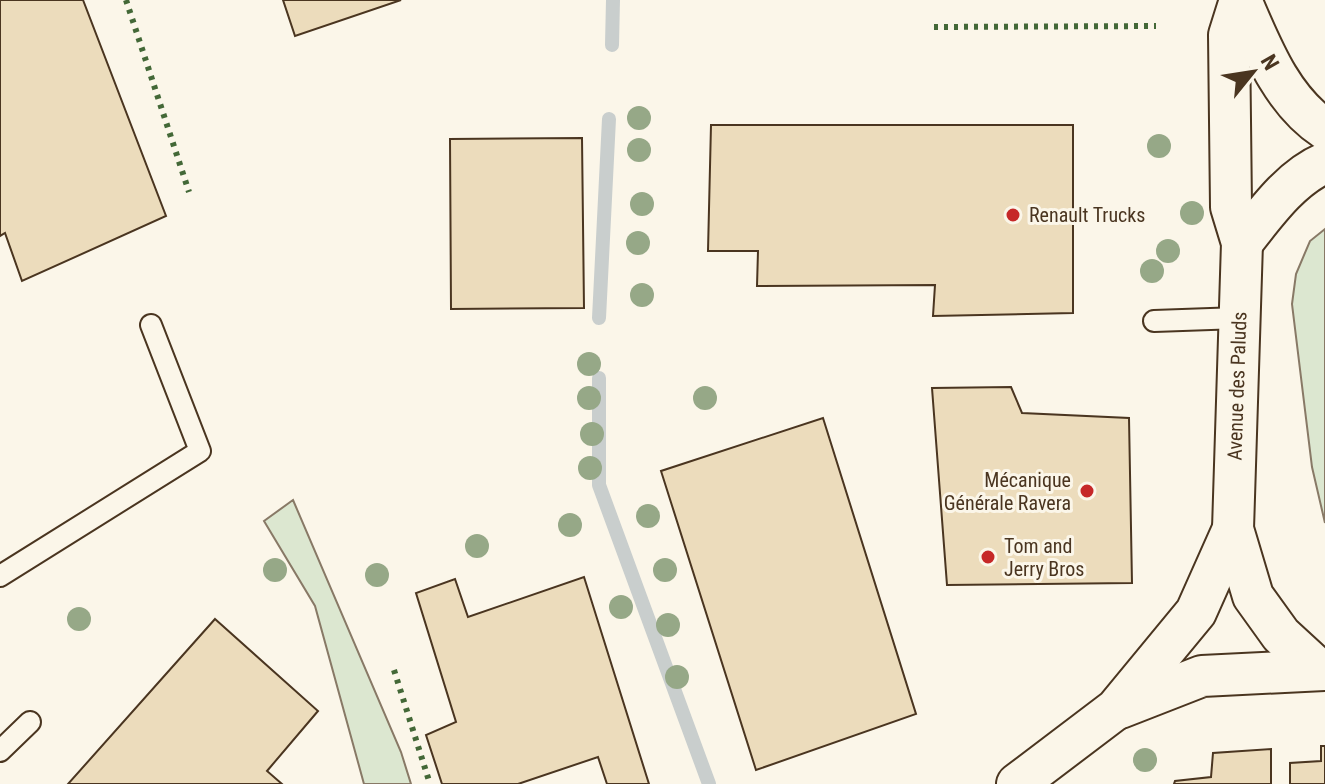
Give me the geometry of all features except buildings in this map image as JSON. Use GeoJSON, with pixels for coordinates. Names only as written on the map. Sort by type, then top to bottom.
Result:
{"type":"FeatureCollection","features":[{"type":"Feature","properties":{"kind":"street","name":"Avenue des Paluds"},"geometry":{"type":"LineString","coordinates":[[1240,0],[1272,71],[1293,98],[1325,129]]}},
{"type":"Feature","properties":{"kind":"street","name":"Avenue des Paluds"},"geometry":{"type":"LineString","coordinates":[[1240,0],[1229,35],[1231,207],[1242,243],[1233,529],[1253,596],[1281,635],[1322,670]]}},
{"type":"Feature","properties":{"kind":"street"},"geometry":{"type":"LineString","coordinates":[[1242,243],[1275,201],[1325,163]]}},
{"type":"Feature","properties":{"kind":"street","name":"Avenue des Paluds"},"geometry":{"type":"LineString","coordinates":[[1017,784],[1116,709],[1196,612],[1233,529]]}},
{"type":"Feature","properties":{"kind":"street","name":"Avenue des Paluds"},"geometry":{"type":"LineString","coordinates":[[1116,709],[1202,676],[1322,670]]}},
{"type":"Feature","properties":{"kind":"lane"},"geometry":{"type":"LineString","coordinates":[[1154,321],[1239,318]]}},
{"type":"Feature","properties":{"kind":"lane"},"geometry":{"type":"LineString","coordinates":[[0,576],[200,451],[151,325]]}},
{"type":"Feature","properties":{"kind":"lane"},"geometry":{"type":"LineString","coordinates":[[0,751],[30,722]]}},
{"type":"Feature","properties":{"kind":"green space"},"geometry":{"type":"Polygon","coordinates":[[[1325,229],[1325,523],[1312,467],[1292,304],[1296,274],[1310,241],[1325,229]]]}},
{"type":"Feature","properties":{"kind":"green space"},"geometry":{"type":"Polygon","coordinates":[[[293,500],[401,752],[411,784],[364,784],[315,606],[264,521],[293,500]]]}},
{"type":"Feature","properties":{"kind":"waterway"},"geometry":{"type":"LineString","coordinates":[[612,45],[613,0]]}},
{"type":"Feature","properties":{"kind":"waterway"},"geometry":{"type":"LineString","coordinates":[[599,318],[609,119]]}},
{"type":"Feature","properties":{"kind":"waterway"},"geometry":{"type":"LineString","coordinates":[[599,378],[599,485],[709,784]]}},
{"type":"Feature","properties":{"kind":"hedge"},"geometry":{"type":"LineString","coordinates":[[126,0],[189,192]]}},
{"type":"Feature","properties":{"kind":"hedge"},"geometry":{"type":"LineString","coordinates":[[934,27],[1156,26]]}},
{"type":"Feature","properties":{"kind":"hedge"},"geometry":{"type":"LineString","coordinates":[[394,670],[430,784]]}},
{"type":"Feature","properties":{"kind":"place","name":"Renault Trucks"},"geometry":{"type":"Point","coordinates":[1013,215]}},
{"type":"Feature","properties":{"kind":"place","name":"Mécanique Générale Ravera"},"geometry":{"type":"Point","coordinates":[1087,491]}},
{"type":"Feature","properties":{"kind":"place","name":"Tom and Jerry Bros"},"geometry":{"type":"Point","coordinates":[988,557]}}]}
